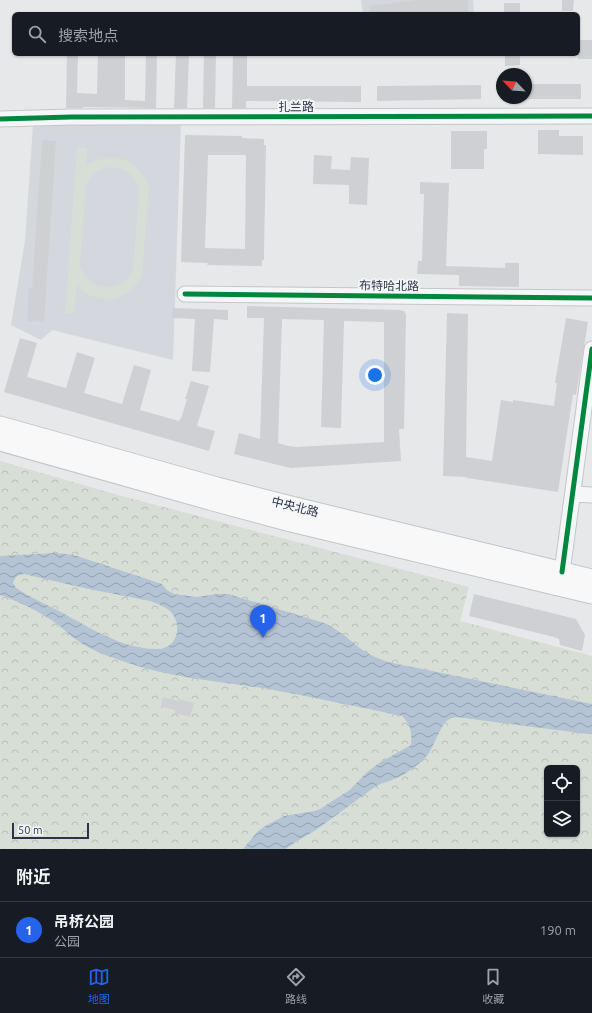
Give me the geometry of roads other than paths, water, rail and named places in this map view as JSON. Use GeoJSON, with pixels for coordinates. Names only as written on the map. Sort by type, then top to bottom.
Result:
{"type":"FeatureCollection","features":[{"type":"Feature","properties":{"kind":"main road","name":"中央北路"},"geometry":{"type":"LineString","coordinates":[[0,426],[295,508],[592,578]]}},
{"type":"Feature","properties":{"kind":"main road","name":"中央北路"},"geometry":{"type":"LineString","coordinates":[[0,441],[291,522],[592,594]]}},
{"type":"Feature","properties":{"kind":"street","name":"扎兰路"},"geometry":{"type":"LineString","coordinates":[[0,119],[71,117],[592,116]]}},
{"type":"Feature","properties":{"kind":"street","name":"布特哈北路"},"geometry":{"type":"LineString","coordinates":[[185,294],[592,298]]}},
{"type":"Feature","properties":{"kind":"street"},"geometry":{"type":"LineString","coordinates":[[562,572],[592,349]]}},
{"type":"Feature","properties":{"kind":"street"},"geometry":{"type":"LineString","coordinates":[[573,494],[592,495]]}},
{"type":"Feature","properties":{"kind":"water"},"geometry":{"type":"Polygon","coordinates":[[[56,553],[66,554],[77,556],[162,584],[167,590],[174,594],[197,597],[228,594],[321,622],[338,631],[364,651],[388,662],[592,704],[592,734],[456,717],[452,718],[443,725],[426,757],[408,772],[376,786],[316,830],[286,849],[243,849],[257,832],[265,826],[284,816],[320,809],[351,789],[366,773],[379,763],[411,745],[410,729],[405,719],[402,716],[302,695],[176,675],[140,667],[105,655],[72,637],[57,624],[36,611],[0,595],[0,556],[56,553]],[[24,574],[17,577],[13,583],[16,588],[119,642],[132,646],[158,649],[165,648],[174,640],[177,634],[176,621],[169,610],[164,607],[150,601],[24,574]]]}},
{"type":"Feature","properties":{"kind":"place","name":"吊桥公园"},"geometry":{"type":"Point","coordinates":[263,638]}}]}
